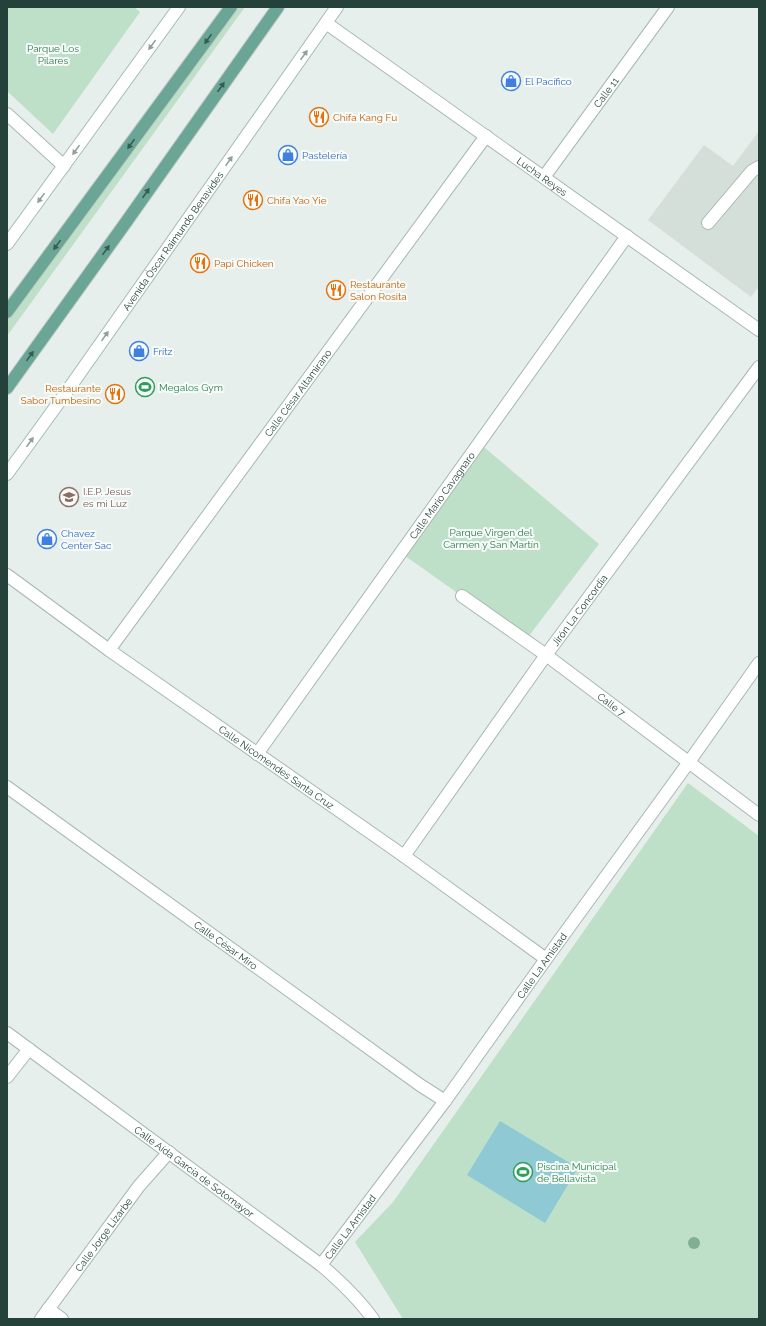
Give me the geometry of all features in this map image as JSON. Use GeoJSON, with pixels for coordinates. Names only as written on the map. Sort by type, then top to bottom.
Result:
{"type":"FeatureCollection","features":[{"type":"Feature","properties":{"kind":"main road"},"geometry":{"type":"LineString","coordinates":[[7,312],[231,7]]}},
{"type":"Feature","properties":{"kind":"main road"},"geometry":{"type":"LineString","coordinates":[[7,388],[278,7]]}},
{"type":"Feature","properties":{"kind":"street","name":"Avenida Óscar Raimundo Benavides"},"geometry":{"type":"LineString","coordinates":[[7,474],[70,387],[337,7]]}},
{"type":"Feature","properties":{"kind":"street","name":"Calle 11"},"geometry":{"type":"LineString","coordinates":[[544,177],[668,7]]}},
{"type":"Feature","properties":{"kind":"street"},"geometry":{"type":"LineString","coordinates":[[7,244],[64,166],[174,9]]}},
{"type":"Feature","properties":{"kind":"street","name":"Lucha Reyes"},"geometry":{"type":"LineString","coordinates":[[326,23],[759,330]]}},
{"type":"Feature","properties":{"kind":"street"},"geometry":{"type":"LineString","coordinates":[[7,114],[64,166]]}},
{"type":"Feature","properties":{"kind":"street","name":"Calle César Altamirano"},"geometry":{"type":"LineString","coordinates":[[109,650],[486,136]]}},
{"type":"Feature","properties":{"kind":"street"},"geometry":{"type":"LineString","coordinates":[[708,222],[752,171],[759,167]]}},
{"type":"Feature","properties":{"kind":"street","name":"Calle Mario Cavagnaro"},"geometry":{"type":"LineString","coordinates":[[257,754],[627,236]]}},
{"type":"Feature","properties":{"kind":"street","name":"Jirón La Concordia"},"geometry":{"type":"LineString","coordinates":[[404,856],[546,655],[759,367]]}},
{"type":"Feature","properties":{"kind":"street","name":"Calle Nicomendes Santa Cruz"},"geometry":{"type":"LineString","coordinates":[[7,575],[109,650],[404,856],[546,960]]}},
{"type":"Feature","properties":{"kind":"street","name":"Calle 7"},"geometry":{"type":"LineString","coordinates":[[462,596],[546,655],[759,815]]}},
{"type":"Feature","properties":{"kind":"street","name":"Calle La Amistad"},"geometry":{"type":"LineString","coordinates":[[321,1265],[445,1101],[759,663]]}},
{"type":"Feature","properties":{"kind":"street","name":"Calle César Miro"},"geometry":{"type":"LineString","coordinates":[[7,787],[413,1080],[445,1101]]}},
{"type":"Feature","properties":{"kind":"street","name":"Calle Aída García de Sotomayor"},"geometry":{"type":"LineString","coordinates":[[7,1033],[321,1265],[347,1287],[364,1306],[373,1319]]}},
{"type":"Feature","properties":{"kind":"street"},"geometry":{"type":"LineString","coordinates":[[7,1077],[29,1049]]}},
{"type":"Feature","properties":{"kind":"street","name":"Calle Jorge Lizarbe"},"geometry":{"type":"LineString","coordinates":[[45,1314],[139,1186],[168,1152]]}},
{"type":"Feature","properties":{"kind":"street"},"geometry":{"type":"LineString","coordinates":[[45,1314],[62,1319]]}},
{"type":"Feature","properties":{"kind":"shaded area"},"geometry":{"type":"Polygon","coordinates":[[[759,131],[759,286],[751,297],[648,220],[704,145],[733,166],[759,131]]]}},
{"type":"Feature","properties":{"kind":"green space","name":"Parque Los Pilares"},"geometry":{"type":"Polygon","coordinates":[[[7,7],[134,7],[140,12],[53,134],[7,91],[7,7]]]}},
{"type":"Feature","properties":{"kind":"green space"},"geometry":{"type":"Polygon","coordinates":[[[236,7],[245,7],[7,336],[7,319],[236,7]]]}},
{"type":"Feature","properties":{"kind":"green space","name":"Parque Virgen del Carmen y San Martín"},"geometry":{"type":"Polygon","coordinates":[[[479,443],[599,544],[525,641],[401,553],[479,443]]]}},
{"type":"Feature","properties":{"kind":"green space"},"geometry":{"type":"Polygon","coordinates":[[[688,783],[759,836],[759,1319],[403,1319],[355,1242],[393,1202],[688,783]]]}},
{"type":"Feature","properties":{"kind":"water","name":"Piscina Municipal de Bellavista"},"geometry":{"type":"Polygon","coordinates":[[[500,1121],[578,1168],[545,1223],[467,1175],[500,1121]]]}},
{"type":"Feature","properties":{"kind":"place","name":"El Pacífico"},"geometry":{"type":"Point","coordinates":[511,81]}},
{"type":"Feature","properties":{"kind":"place","name":"Chifa Kang Fu"},"geometry":{"type":"Point","coordinates":[319,117]}},
{"type":"Feature","properties":{"kind":"place","name":"Pastelería"},"geometry":{"type":"Point","coordinates":[288,155]}},
{"type":"Feature","properties":{"kind":"place","name":"Chifa Yao Yie"},"geometry":{"type":"Point","coordinates":[253,200]}},
{"type":"Feature","properties":{"kind":"place","name":"Papi Chicken"},"geometry":{"type":"Point","coordinates":[200,263]}},
{"type":"Feature","properties":{"kind":"place","name":"Restaurante Salon Rosita"},"geometry":{"type":"Point","coordinates":[336,290]}},
{"type":"Feature","properties":{"kind":"place","name":"Fritz"},"geometry":{"type":"Point","coordinates":[139,351]}},
{"type":"Feature","properties":{"kind":"place","name":"Megalos Gym"},"geometry":{"type":"Point","coordinates":[145,387]}},
{"type":"Feature","properties":{"kind":"place","name":"Restaurante Sabor Tumbesino"},"geometry":{"type":"Point","coordinates":[115,394]}},
{"type":"Feature","properties":{"kind":"place","name":"I.E.P. Jesus es mi Luz"},"geometry":{"type":"Point","coordinates":[69,497]}},
{"type":"Feature","properties":{"kind":"place","name":"Chavez Center Sac"},"geometry":{"type":"Point","coordinates":[47,539]}},
{"type":"Feature","properties":{"kind":"place","name":"Piscina Municipal de Bellavista"},"geometry":{"type":"Point","coordinates":[523,1172]}}]}
